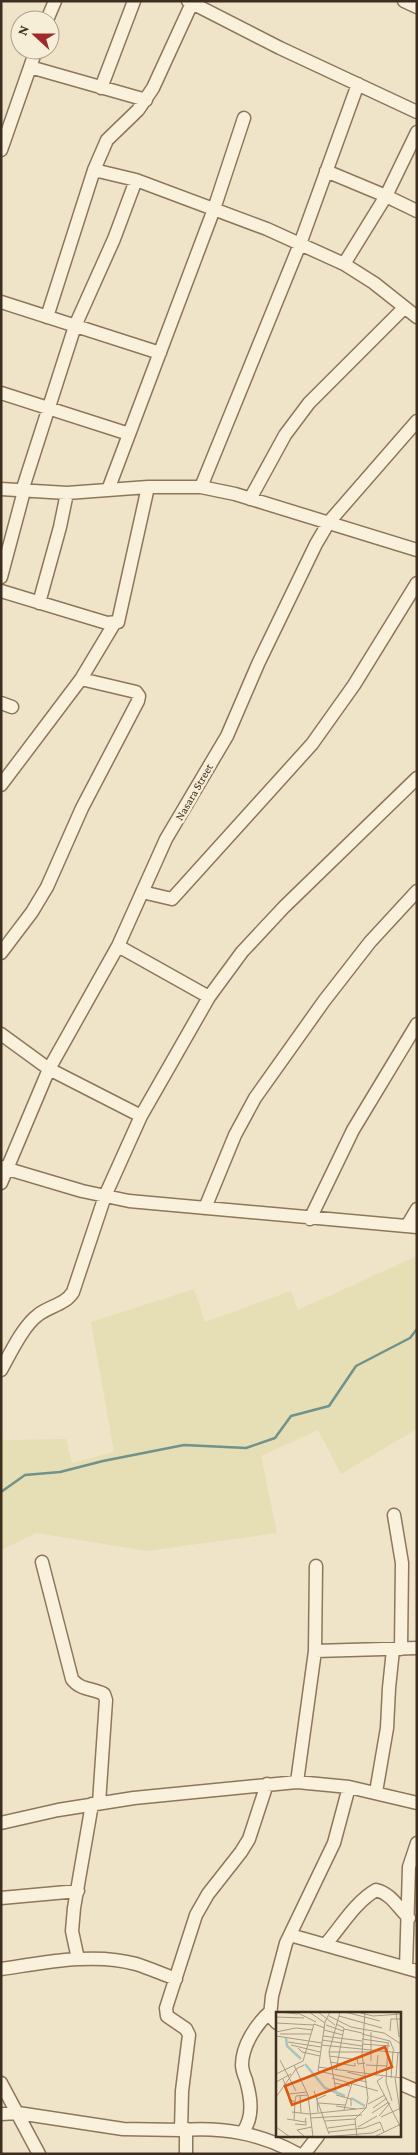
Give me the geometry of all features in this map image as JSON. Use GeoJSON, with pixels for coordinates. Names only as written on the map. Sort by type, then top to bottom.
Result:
{"type":"FeatureCollection","features":[{"type":"Feature","properties":{"kind":"street"},"geometry":{"type":"LineString","coordinates":[[101,88],[134,1]]}},
{"type":"Feature","properties":{"kind":"street"},"geometry":{"type":"LineString","coordinates":[[404,1],[417,7]]}},
{"type":"Feature","properties":{"kind":"street"},"geometry":{"type":"LineString","coordinates":[[47,317],[94,170],[107,140],[146,100],[190,2],[280,48],[417,112]]}},
{"type":"Feature","properties":{"kind":"street"},"geometry":{"type":"LineString","coordinates":[[1,150],[32,60]]}},
{"type":"Feature","properties":{"kind":"street"},"geometry":{"type":"LineString","coordinates":[[30,67],[146,100]]}},
{"type":"Feature","properties":{"kind":"street"},"geometry":{"type":"LineString","coordinates":[[200,487],[300,244],[358,84]]}},
{"type":"Feature","properties":{"kind":"street"},"geometry":{"type":"LineString","coordinates":[[108,490],[214,209],[244,118]]}},
{"type":"Feature","properties":{"kind":"street"},"geometry":{"type":"LineString","coordinates":[[344,264],[386,196],[417,132]]}},
{"type":"Feature","properties":{"kind":"street"},"geometry":{"type":"LineString","coordinates":[[94,170],[136,180],[214,209],[267,229],[344,264],[417,317]]}},
{"type":"Feature","properties":{"kind":"street"},"geometry":{"type":"LineString","coordinates":[[326,172],[386,196],[417,211]]}},
{"type":"Feature","properties":{"kind":"street"},"geometry":{"type":"LineString","coordinates":[[1,577],[23,491],[75,326],[114,238],[136,180]]}},
{"type":"Feature","properties":{"kind":"street"},"geometry":{"type":"LineString","coordinates":[[1,302],[160,353]]}},
{"type":"Feature","properties":{"kind":"street"},"geometry":{"type":"LineString","coordinates":[[250,499],[285,435],[310,403],[404,308]]}},
{"type":"Feature","properties":{"kind":"street"},"geometry":{"type":"LineString","coordinates":[[1,392],[49,406],[129,434]]}},
{"type":"Feature","properties":{"kind":"street","name":"Nasara Street"},"geometry":{"type":"LineString","coordinates":[[1,1183],[4,1168],[49,1068],[118,946],[166,839],[227,736],[285,606],[329,522],[417,421]]}},
{"type":"Feature","properties":{"kind":"street"},"geometry":{"type":"LineString","coordinates":[[1,785],[81,678],[114,624],[120,619],[148,487]]}},
{"type":"Feature","properties":{"kind":"street"},"geometry":{"type":"LineString","coordinates":[[1,488],[67,493],[148,487],[200,487],[250,499],[417,550]]}},
{"type":"Feature","properties":{"kind":"street"},"geometry":{"type":"LineString","coordinates":[[39,603],[60,528],[67,493]]}},
{"type":"Feature","properties":{"kind":"street"},"geometry":{"type":"LineString","coordinates":[[142,892],[172,898],[277,784],[312,744],[354,685],[417,584]]}},
{"type":"Feature","properties":{"kind":"street"},"geometry":{"type":"LineString","coordinates":[[1,591],[114,624]]}},
{"type":"Feature","properties":{"kind":"street"},"geometry":{"type":"LineString","coordinates":[[1,953],[32,912],[47,887],[82,808],[138,701],[139,696],[136,692],[81,678]]}},
{"type":"Feature","properties":{"kind":"street"},"geometry":{"type":"LineString","coordinates":[[1,1370],[37,1315],[68,1299],[73,1292],[105,1196],[141,1116],[209,997],[242,952],[284,907],[417,778]]}},
{"type":"Feature","properties":{"kind":"street"},"geometry":{"type":"LineString","coordinates":[[205,1208],[235,1135],[255,1098],[330,993],[370,942],[417,891]]}},
{"type":"Feature","properties":{"kind":"street"},"geometry":{"type":"LineString","coordinates":[[118,946],[209,997]]}},
{"type":"Feature","properties":{"kind":"street"},"geometry":{"type":"LineString","coordinates":[[310,1219],[353,1130],[417,1024]]}},
{"type":"Feature","properties":{"kind":"street"},"geometry":{"type":"LineString","coordinates":[[1,1034],[49,1068],[141,1116]]}},
{"type":"Feature","properties":{"kind":"street"},"geometry":{"type":"LineString","coordinates":[[4,1168],[82,1191],[129,1201],[310,1219],[412,1227],[417,1209]]}},
{"type":"Feature","properties":{"kind":"street"},"geometry":{"type":"LineString","coordinates":[[376,1792],[387,1728],[397,1650],[402,1563],[394,1515]]}},
{"type":"Feature","properties":{"kind":"street"},"geometry":{"type":"LineString","coordinates":[[42,1562],[72,1679],[81,1688],[95,1689],[104,1694],[106,1700],[95,1804],[72,1930],[78,1959]]}},
{"type":"Feature","properties":{"kind":"street"},"geometry":{"type":"LineString","coordinates":[[297,1782],[315,1651],[316,1566]]}},
{"type":"Feature","properties":{"kind":"street"},"geometry":{"type":"LineString","coordinates":[[315,1651],[417,1648]]}},
{"type":"Feature","properties":{"kind":"street"},"geometry":{"type":"LineString","coordinates":[[1,1822],[134,1798],[297,1782],[349,1787],[417,1803]]}},
{"type":"Feature","properties":{"kind":"street"},"geometry":{"type":"LineString","coordinates":[[186,2154],[182,2091],[189,2035],[186,2029],[165,2013],[196,1915],[208,1894],[241,1852],[248,1839],[267,1784]]}},
{"type":"Feature","properties":{"kind":"street"},"geometry":{"type":"LineString","coordinates":[[242,2132],[248,2124],[251,2113],[250,2098],[242,2066],[244,2054],[254,2030],[262,2019],[274,2017],[272,1996],[290,1935],[334,1843],[349,1787]]}},
{"type":"Feature","properties":{"kind":"street"},"geometry":{"type":"LineString","coordinates":[[290,1935],[412,1970],[409,1918],[413,1885],[409,1867],[417,1843]]}},
{"type":"Feature","properties":{"kind":"street"},"geometry":{"type":"LineString","coordinates":[[325,1946],[353,1909],[367,1895],[376,1890],[392,1898],[409,1918]]}},
{"type":"Feature","properties":{"kind":"street"},"geometry":{"type":"LineString","coordinates":[[1,1898],[78,1891]]}},
{"type":"Feature","properties":{"kind":"street"},"geometry":{"type":"LineString","coordinates":[[1,1969],[78,1959],[136,1964],[176,1979]]}},
{"type":"Feature","properties":{"kind":"street"},"geometry":{"type":"LineString","coordinates":[[1,2083],[39,2154]]}},
{"type":"Feature","properties":{"kind":"street"},"geometry":{"type":"LineString","coordinates":[[400,2083],[417,2091]]}},
{"type":"Feature","properties":{"kind":"street"},"geometry":{"type":"LineString","coordinates":[[1,2114],[18,2113],[123,2130],[242,2132],[270,2140],[298,2154]]}},
{"type":"Feature","properties":{"kind":"street"},"geometry":{"type":"LineString","coordinates":[[304,2154],[316,2138]]}},
{"type":"Feature","properties":{"kind":"shaded area"},"geometry":{"type":"Polygon","coordinates":[[[417,1256],[417,1429],[341,1474],[318,1430],[261,1456],[277,1533],[147,1551],[36,1533],[1,1550],[1,1440],[66,1439],[72,1463],[114,1452],[91,1322],[194,1289],[205,1322],[291,1291],[298,1310],[417,1256]]]}},
{"type":"Feature","properties":{"kind":"waterway"},"geometry":{"type":"LineString","coordinates":[[1,1492],[25,1475],[60,1472],[103,1461],[184,1445],[246,1448],[275,1438],[291,1416],[329,1406],[356,1366],[410,1338],[417,1329]]}}]}
